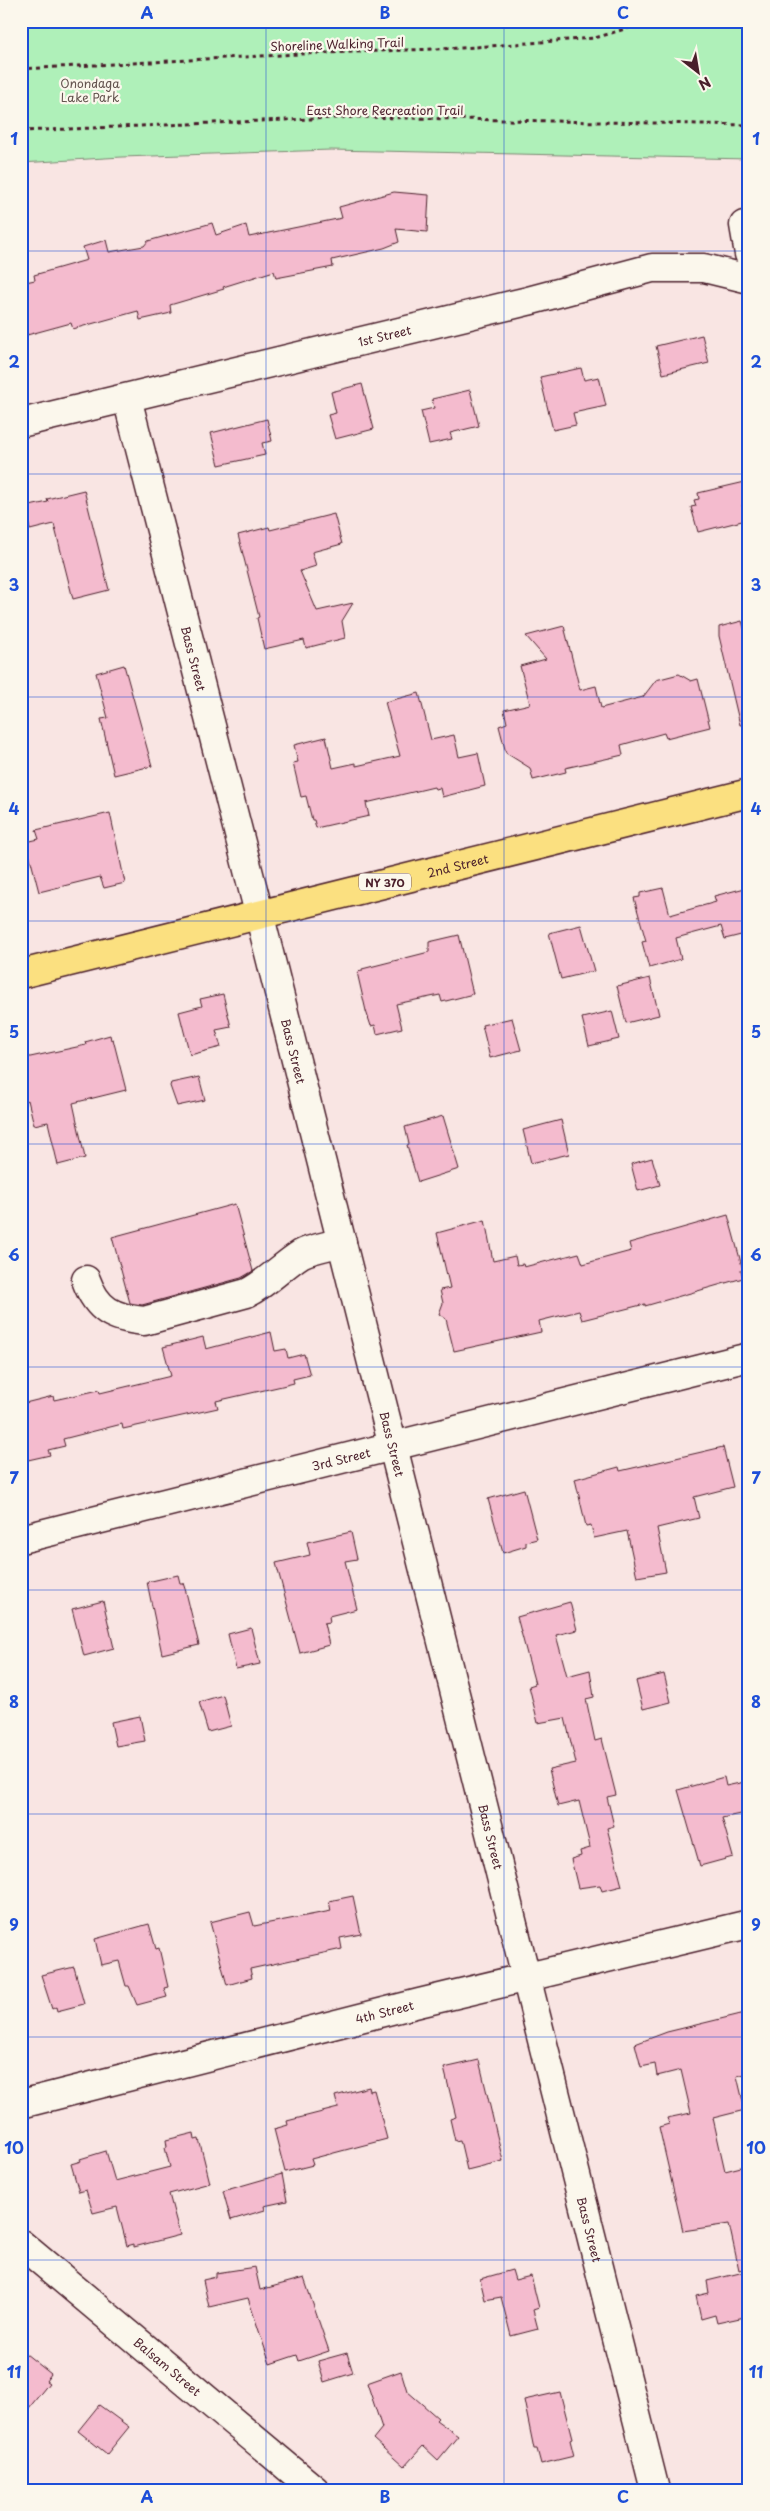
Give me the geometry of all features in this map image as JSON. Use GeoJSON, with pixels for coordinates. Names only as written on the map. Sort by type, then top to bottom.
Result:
{"type":"FeatureCollection","features":[{"type":"Feature","properties":{"kind":"main road","name":"2nd Street"},"geometry":{"type":"LineString","coordinates":[[21,974],[259,913],[749,793]]}},
{"type":"Feature","properties":{"kind":"street"},"geometry":{"type":"LineString","coordinates":[[744,225],[749,254]]}},
{"type":"Feature","properties":{"kind":"street","name":"1st Street"},"geometry":{"type":"LineString","coordinates":[[21,423],[509,305],[652,268],[704,268],[749,279]]}},
{"type":"Feature","properties":{"kind":"street","name":"Bass Street"},"geometry":{"type":"LineString","coordinates":[[127,398],[259,913],[656,2490]]}},
{"type":"Feature","properties":{"kind":"street"},"geometry":{"type":"LineString","coordinates":[[86,1280],[93,1298],[100,1306],[119,1317],[144,1321],[247,1293],[258,1288],[282,1267],[303,1253],[342,1242]]}},
{"type":"Feature","properties":{"kind":"street","name":"3rd Street"},"geometry":{"type":"LineString","coordinates":[[21,1539],[749,1357]]}},
{"type":"Feature","properties":{"kind":"street","name":"4th Street"},"geometry":{"type":"LineString","coordinates":[[21,2104],[527,1977],[749,1924]]}},
{"type":"Feature","properties":{"kind":"street","name":"Balsam Street"},"geometry":{"type":"LineString","coordinates":[[21,2244],[315,2490]]}},
{"type":"Feature","properties":{"kind":"path","name":"Shoreline Walking Trail"},"geometry":{"type":"LineString","coordinates":[[21,69],[500,45],[595,38],[651,21]]}},
{"type":"Feature","properties":{"kind":"path","name":"East Shore Recreation Trail"},"geometry":{"type":"LineString","coordinates":[[21,131],[358,116],[749,125]]}},
{"type":"Feature","properties":{"kind":"path"},"geometry":{"type":"LineString","coordinates":[[744,225],[749,151]]}},
{"type":"Feature","properties":{"kind":"green space","name":"Onondaga Lake Park"},"geometry":{"type":"Polygon","coordinates":[[[21,21],[749,21],[749,159],[331,150],[122,157],[21,163],[21,21]]]}},
{"type":"Feature","properties":{"kind":"building"},"geometry":{"type":"Polygon","coordinates":[[[394,192],[429,195],[427,232],[396,229],[399,242],[384,248],[332,260],[333,267],[276,278],[274,271],[223,287],[224,289],[170,305],[171,313],[140,320],[138,311],[73,329],[71,323],[21,335],[21,283],[35,280],[34,275],[87,260],[83,247],[106,240],[109,252],[144,246],[148,241],[212,223],[216,235],[246,225],[249,237],[342,218],[339,207],[394,192]]]}},
{"type":"Feature","properties":{"kind":"building"},"geometry":{"type":"Polygon","coordinates":[[[702,335],[709,363],[663,374],[656,346],[702,335]]]}},
{"type":"Feature","properties":{"kind":"building"},"geometry":{"type":"Polygon","coordinates":[[[581,368],[584,380],[599,377],[606,406],[573,413],[576,425],[553,430],[540,377],[581,368]]]}},
{"type":"Feature","properties":{"kind":"building"},"geometry":{"type":"Polygon","coordinates":[[[362,384],[374,429],[335,439],[328,415],[336,413],[331,392],[362,384]]]}},
{"type":"Feature","properties":{"kind":"building"},"geometry":{"type":"Polygon","coordinates":[[[470,390],[479,426],[450,433],[452,439],[429,444],[421,411],[434,408],[432,399],[470,390]]]}},
{"type":"Feature","properties":{"kind":"building"},"geometry":{"type":"Polygon","coordinates":[[[267,419],[272,441],[262,443],[265,455],[219,465],[211,433],[267,419]]]}},
{"type":"Feature","properties":{"kind":"building"},"geometry":{"type":"Polygon","coordinates":[[[745,482],[749,503],[742,505],[746,520],[698,532],[691,507],[696,506],[694,500],[699,499],[698,493],[745,482]]]}},
{"type":"Feature","properties":{"kind":"building"},"geometry":{"type":"Polygon","coordinates":[[[84,490],[109,590],[73,599],[54,524],[30,530],[25,507],[48,502],[47,499],[84,490]]]}},
{"type":"Feature","properties":{"kind":"building"},"geometry":{"type":"Polygon","coordinates":[[[334,514],[342,544],[312,552],[316,566],[300,571],[317,611],[353,603],[342,621],[345,638],[306,648],[304,640],[264,649],[257,618],[259,617],[238,535],[269,527],[270,530],[334,514]]]}},
{"type":"Feature","properties":{"kind":"building"},"geometry":{"type":"Polygon","coordinates":[[[742,621],[749,645],[749,724],[740,725],[719,636],[719,627],[742,621]]]}},
{"type":"Feature","properties":{"kind":"building"},"geometry":{"type":"Polygon","coordinates":[[[564,626],[580,690],[596,686],[601,708],[643,697],[656,680],[679,674],[691,681],[698,679],[710,727],[666,738],[664,733],[621,745],[623,755],[565,768],[566,772],[533,780],[530,768],[506,753],[499,726],[507,723],[504,710],[530,704],[520,666],[546,659],[526,636],[564,626]]]}},
{"type":"Feature","properties":{"kind":"building"},"geometry":{"type":"Polygon","coordinates":[[[124,665],[152,766],[114,775],[101,719],[108,718],[96,673],[124,665]]]}},
{"type":"Feature","properties":{"kind":"building"},"geometry":{"type":"Polygon","coordinates":[[[419,693],[431,740],[454,735],[459,757],[478,753],[485,786],[442,797],[440,788],[435,789],[434,787],[366,803],[369,816],[316,828],[306,796],[301,797],[293,763],[298,762],[294,745],[326,737],[333,768],[356,763],[356,766],[400,756],[385,702],[419,693]]]}},
{"type":"Feature","properties":{"kind":"building"},"geometry":{"type":"Polygon","coordinates":[[[110,813],[125,883],[104,888],[100,877],[39,892],[26,842],[39,839],[36,830],[110,813]]]}},
{"type":"Feature","properties":{"kind":"building"},"geometry":{"type":"Polygon","coordinates":[[[749,887],[749,933],[725,939],[721,926],[676,938],[681,959],[649,968],[642,942],[646,941],[634,898],[640,897],[640,893],[663,888],[670,915],[716,902],[714,896],[749,887]]]}},
{"type":"Feature","properties":{"kind":"building"},"geometry":{"type":"Polygon","coordinates":[[[581,925],[594,971],[561,979],[549,933],[581,925]]]}},
{"type":"Feature","properties":{"kind":"building"},"geometry":{"type":"Polygon","coordinates":[[[459,935],[473,994],[442,1002],[440,995],[396,1004],[402,1028],[377,1034],[375,1025],[371,1026],[366,1011],[357,972],[362,971],[362,969],[429,952],[429,942],[459,935]]]}},
{"type":"Feature","properties":{"kind":"building"},"geometry":{"type":"Polygon","coordinates":[[[650,978],[659,1015],[626,1023],[617,986],[650,978]]]}},
{"type":"Feature","properties":{"kind":"building"},"geometry":{"type":"Polygon","coordinates":[[[223,994],[231,1027],[216,1030],[221,1047],[190,1055],[179,1012],[202,1006],[200,999],[223,994]]]}},
{"type":"Feature","properties":{"kind":"building"},"geometry":{"type":"Polygon","coordinates":[[[612,1011],[619,1039],[589,1046],[582,1018],[612,1011]]]}},
{"type":"Feature","properties":{"kind":"building"},"geometry":{"type":"Polygon","coordinates":[[[512,1018],[521,1050],[490,1058],[482,1025],[512,1018]]]}},
{"type":"Feature","properties":{"kind":"building"},"geometry":{"type":"Polygon","coordinates":[[[110,1035],[111,1040],[113,1039],[126,1090],[73,1103],[85,1158],[58,1165],[48,1122],[34,1125],[28,1100],[24,1101],[21,1089],[21,1059],[86,1045],[85,1042],[110,1035]]]}},
{"type":"Feature","properties":{"kind":"building"},"geometry":{"type":"Polygon","coordinates":[[[199,1077],[205,1100],[177,1106],[170,1086],[171,1083],[199,1077]]]}},
{"type":"Feature","properties":{"kind":"building"},"geometry":{"type":"Polygon","coordinates":[[[443,1116],[459,1169],[418,1182],[407,1145],[409,1144],[405,1127],[443,1116]]]}},
{"type":"Feature","properties":{"kind":"building"},"geometry":{"type":"Polygon","coordinates":[[[561,1120],[569,1154],[531,1163],[523,1130],[561,1120]]]}},
{"type":"Feature","properties":{"kind":"building"},"geometry":{"type":"Polygon","coordinates":[[[652,1158],[660,1185],[638,1191],[631,1164],[652,1158]]]}},
{"type":"Feature","properties":{"kind":"building"},"geometry":{"type":"Polygon","coordinates":[[[235,1204],[253,1271],[241,1278],[142,1305],[130,1303],[112,1237],[235,1204]]]}},
{"type":"Feature","properties":{"kind":"building"},"geometry":{"type":"Polygon","coordinates":[[[728,1215],[743,1270],[741,1270],[743,1278],[645,1306],[645,1304],[582,1320],[579,1311],[539,1321],[541,1332],[454,1351],[446,1319],[439,1314],[443,1303],[440,1290],[450,1288],[437,1233],[485,1220],[493,1261],[515,1256],[517,1265],[523,1264],[524,1267],[579,1253],[583,1264],[631,1251],[629,1243],[728,1215]]]}},
{"type":"Feature","properties":{"kind":"building"},"geometry":{"type":"Polygon","coordinates":[[[271,1332],[275,1351],[286,1349],[288,1358],[304,1354],[310,1375],[293,1379],[294,1383],[216,1401],[218,1408],[123,1429],[122,1424],[63,1439],[65,1446],[48,1450],[50,1455],[28,1460],[21,1435],[21,1404],[53,1396],[54,1400],[99,1390],[100,1393],[171,1376],[163,1347],[203,1337],[206,1349],[271,1332]]]}},
{"type":"Feature","properties":{"kind":"building"},"geometry":{"type":"Polygon","coordinates":[[[723,1447],[733,1487],[694,1497],[699,1518],[657,1528],[666,1572],[637,1577],[627,1531],[594,1538],[591,1525],[586,1526],[575,1479],[619,1467],[620,1471],[723,1447]]]}},
{"type":"Feature","properties":{"kind":"building"},"geometry":{"type":"Polygon","coordinates":[[[524,1489],[537,1539],[526,1542],[526,1546],[503,1553],[488,1499],[524,1489]]]}},
{"type":"Feature","properties":{"kind":"building"},"geometry":{"type":"Polygon","coordinates":[[[351,1532],[357,1559],[345,1561],[357,1609],[329,1616],[330,1622],[324,1623],[329,1645],[300,1653],[276,1563],[310,1555],[307,1542],[351,1532]]]}},
{"type":"Feature","properties":{"kind":"building"},"geometry":{"type":"Polygon","coordinates":[[[178,1575],[180,1583],[183,1583],[186,1592],[199,1645],[162,1654],[147,1582],[178,1575]]]}},
{"type":"Feature","properties":{"kind":"building"},"geometry":{"type":"Polygon","coordinates":[[[103,1601],[114,1648],[84,1656],[72,1609],[103,1601]]]}},
{"type":"Feature","properties":{"kind":"building"},"geometry":{"type":"Polygon","coordinates":[[[570,1602],[577,1630],[556,1635],[567,1676],[590,1670],[594,1697],[586,1699],[595,1741],[602,1739],[616,1795],[607,1797],[614,1826],[607,1828],[622,1886],[602,1891],[600,1885],[578,1888],[571,1859],[581,1856],[580,1851],[590,1848],[589,1842],[579,1801],[558,1806],[549,1769],[576,1763],[565,1718],[538,1723],[529,1686],[535,1684],[517,1617],[570,1602]]]}},
{"type":"Feature","properties":{"kind":"building"},"geometry":{"type":"Polygon","coordinates":[[[251,1628],[260,1664],[236,1669],[228,1634],[251,1628]]]}},
{"type":"Feature","properties":{"kind":"building"},"geometry":{"type":"Polygon","coordinates":[[[664,1674],[671,1702],[643,1709],[636,1681],[664,1674]]]}},
{"type":"Feature","properties":{"kind":"building"},"geometry":{"type":"Polygon","coordinates":[[[223,1695],[231,1726],[208,1732],[199,1702],[223,1695]]]}},
{"type":"Feature","properties":{"kind":"building"},"geometry":{"type":"Polygon","coordinates":[[[140,1716],[145,1741],[116,1746],[111,1722],[140,1716]]]}},
{"type":"Feature","properties":{"kind":"building"},"geometry":{"type":"Polygon","coordinates":[[[724,1777],[726,1786],[749,1781],[749,1812],[722,1818],[733,1857],[700,1866],[678,1790],[724,1777]]]}},
{"type":"Feature","properties":{"kind":"building"},"geometry":{"type":"Polygon","coordinates":[[[353,1896],[361,1934],[340,1938],[342,1949],[250,1969],[252,1978],[227,1985],[210,1922],[250,1912],[254,1926],[331,1911],[329,1901],[353,1896]]]}},
{"type":"Feature","properties":{"kind":"building"},"geometry":{"type":"Polygon","coordinates":[[[149,1924],[156,1949],[159,1948],[168,1987],[164,1988],[167,1997],[137,2005],[129,1986],[126,1986],[119,1961],[101,1965],[95,1939],[149,1924]]]}},
{"type":"Feature","properties":{"kind":"building"},"geometry":{"type":"Polygon","coordinates":[[[74,1967],[84,2004],[57,2011],[56,2007],[52,2009],[41,1975],[74,1967]]]}},
{"type":"Feature","properties":{"kind":"building"},"geometry":{"type":"Polygon","coordinates":[[[745,2013],[749,2025],[749,2073],[737,2076],[745,2110],[713,2118],[725,2171],[749,2165],[749,2268],[739,2270],[729,2224],[683,2231],[659,2127],[669,2124],[667,2118],[691,2113],[681,2070],[657,2076],[655,2064],[641,2067],[635,2044],[667,2032],[745,2013]]]}},
{"type":"Feature","properties":{"kind":"building"},"geometry":{"type":"Polygon","coordinates":[[[479,2060],[503,2161],[467,2170],[460,2140],[455,2141],[450,2119],[456,2117],[444,2068],[479,2060]]]}},
{"type":"Feature","properties":{"kind":"building"},"geometry":{"type":"Polygon","coordinates":[[[369,2087],[370,2091],[374,2090],[387,2139],[311,2159],[313,2165],[285,2172],[274,2129],[288,2125],[287,2121],[338,2108],[335,2096],[369,2087]]]}},
{"type":"Feature","properties":{"kind":"building"},"geometry":{"type":"Polygon","coordinates":[[[194,2133],[195,2140],[199,2139],[210,2183],[169,2194],[180,2235],[134,2247],[134,2244],[127,2246],[117,2207],[93,2213],[86,2190],[79,2192],[71,2164],[81,2161],[80,2159],[106,2151],[115,2181],[170,2167],[165,2148],[167,2147],[166,2140],[194,2133]]]}},
{"type":"Feature","properties":{"kind":"building"},"geometry":{"type":"Polygon","coordinates":[[[282,2174],[287,2201],[264,2206],[265,2210],[231,2220],[223,2191],[282,2174]]]}},
{"type":"Feature","properties":{"kind":"building"},"geometry":{"type":"Polygon","coordinates":[[[255,2267],[260,2290],[304,2278],[329,2351],[299,2361],[297,2355],[270,2364],[248,2298],[209,2307],[203,2280],[216,2277],[216,2273],[255,2267]]]}},
{"type":"Feature","properties":{"kind":"building"},"geometry":{"type":"Polygon","coordinates":[[[512,2270],[515,2280],[531,2276],[539,2308],[533,2310],[538,2329],[511,2336],[501,2297],[485,2300],[480,2279],[512,2270]]]}},
{"type":"Feature","properties":{"kind":"building"},"geometry":{"type":"Polygon","coordinates":[[[744,2272],[744,2276],[749,2275],[749,2316],[717,2323],[715,2315],[701,2319],[696,2296],[709,2293],[707,2281],[744,2272]]]}},
{"type":"Feature","properties":{"kind":"building"},"geometry":{"type":"Polygon","coordinates":[[[21,2350],[51,2374],[46,2381],[49,2383],[21,2418],[21,2350]]]}},
{"type":"Feature","properties":{"kind":"building"},"geometry":{"type":"Polygon","coordinates":[[[347,2353],[353,2373],[324,2382],[318,2361],[347,2353]]]}},
{"type":"Feature","properties":{"kind":"building"},"geometry":{"type":"Polygon","coordinates":[[[401,2371],[407,2391],[438,2418],[436,2420],[458,2436],[438,2460],[423,2446],[404,2467],[373,2439],[382,2428],[367,2383],[401,2371]]]}},
{"type":"Feature","properties":{"kind":"building"},"geometry":{"type":"Polygon","coordinates":[[[560,2392],[572,2439],[570,2440],[574,2456],[541,2464],[537,2449],[534,2449],[524,2400],[560,2392]]]}},
{"type":"Feature","properties":{"kind":"building"},"geometry":{"type":"Polygon","coordinates":[[[99,2405],[129,2427],[107,2454],[78,2431],[99,2405]]]}}]}
